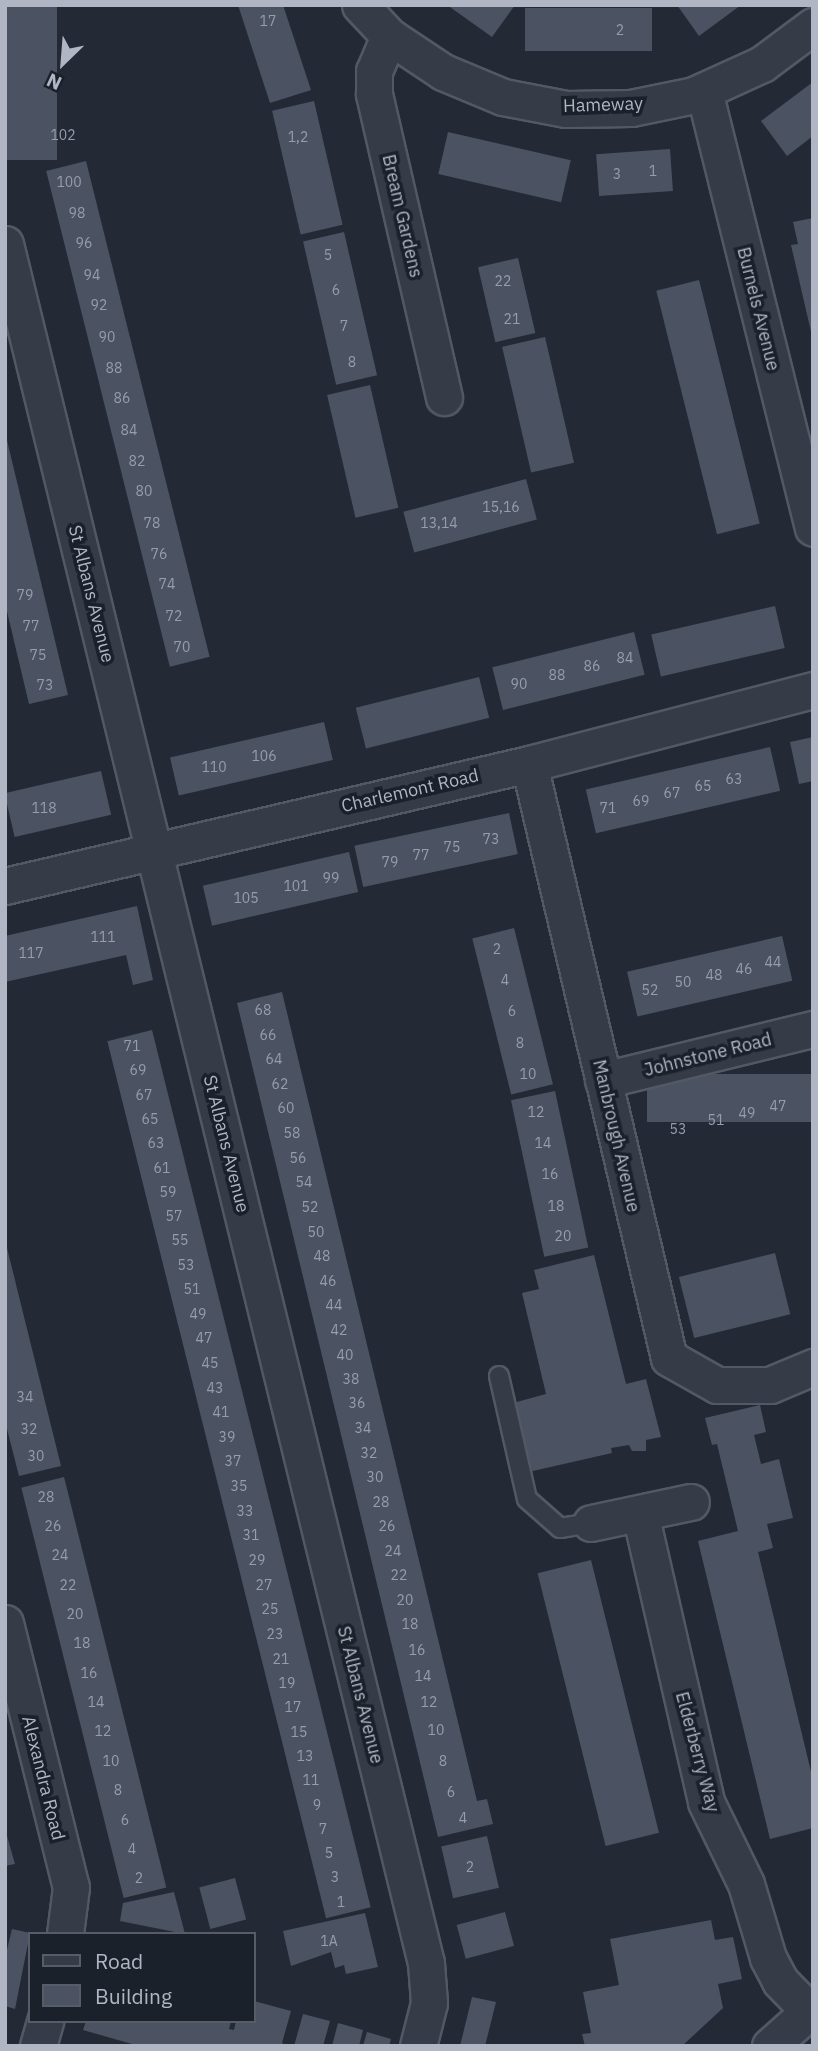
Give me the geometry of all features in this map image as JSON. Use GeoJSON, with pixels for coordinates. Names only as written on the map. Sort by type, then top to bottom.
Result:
{"type":"FeatureCollection","features":[{"type":"Feature","properties":{"kind":"street","name":"Hameway"},"geometry":{"type":"LineString","coordinates":[[360,5],[389,36],[443,72],[503,97],[566,109],[631,108],[705,91],[762,64],[813,26]]}},
{"type":"Feature","properties":{"kind":"street","name":"Bream Gardens"},"geometry":{"type":"LineString","coordinates":[[389,36],[374,71],[374,94],[444,397]]}},
{"type":"Feature","properties":{"kind":"street","name":"Burnels Avenue"},"geometry":{"type":"LineString","coordinates":[[705,91],[813,528]]}},
{"type":"Feature","properties":{"kind":"street","name":"St Albans Avenue"},"geometry":{"type":"LineString","coordinates":[[5,244],[426,1963],[429,2003],[418,2046]]}},
{"type":"Feature","properties":{"kind":"street","name":"Charlemont Road"},"geometry":{"type":"LineString","coordinates":[[5,886],[153,848],[529,764],[813,690]]}},
{"type":"Feature","properties":{"kind":"street","name":"Manbrough Avenue"},"geometry":{"type":"LineString","coordinates":[[529,764],[669,1358],[717,1385],[770,1385],[813,1367]]}},
{"type":"Feature","properties":{"kind":"street","name":"Johnstone Road"},"geometry":{"type":"LineString","coordinates":[[603,1080],[813,1029]]}},
{"type":"Feature","properties":{"kind":"street"},"geometry":{"type":"LineString","coordinates":[[591,1523],[691,1502]]}},
{"type":"Feature","properties":{"kind":"street","name":"Elderberry Way"},"geometry":{"type":"LineString","coordinates":[[640,1513],[706,1802],[746,1884],[768,1958],[780,1981],[811,2010]]}},
{"type":"Feature","properties":{"kind":"street","name":"Alexandra Road"},"geometry":{"type":"LineString","coordinates":[[5,1623],[71,1887],[65,1932]]}},
{"type":"Feature","properties":{"kind":"street"},"geometry":{"type":"LineString","coordinates":[[770,2046],[811,2010]]}},
{"type":"Feature","properties":{"kind":"street"},"geometry":{"type":"LineString","coordinates":[[38,2046],[44,2023]]}},
{"type":"Feature","properties":{"kind":"lane"},"geometry":{"type":"LineString","coordinates":[[499,1376],[527,1499],[560,1528],[591,1523]]}},
{"type":"Feature","properties":{"kind":"building"},"geometry":{"type":"Polygon","coordinates":[[[6,5],[57,5],[57,160],[6,160],[6,5]]]}},
{"type":"Feature","properties":{"kind":"building"},"geometry":{"type":"Polygon","coordinates":[[[238,5],[283,5],[311,90],[270,103],[238,5]]]}},
{"type":"Feature","properties":{"kind":"building"},"geometry":{"type":"Polygon","coordinates":[[[447,5],[515,5],[492,37],[447,5]]]}},
{"type":"Feature","properties":{"kind":"building"},"geometry":{"type":"Polygon","coordinates":[[[677,5],[741,5],[699,36],[677,5]]]}},
{"type":"Feature","properties":{"kind":"building"},"geometry":{"type":"Polygon","coordinates":[[[525,8],[652,8],[652,51],[525,51],[525,8]]]}},
{"type":"Feature","properties":{"kind":"building"},"geometry":{"type":"Polygon","coordinates":[[[813,82],[813,136],[787,156],[761,121],[813,82]]]}},
{"type":"Feature","properties":{"kind":"building"},"geometry":{"type":"Polygon","coordinates":[[[314,101],[343,225],[301,234],[272,111],[314,101]]]}},
{"type":"Feature","properties":{"kind":"building"},"geometry":{"type":"Polygon","coordinates":[[[448,132],[571,160],[561,202],[438,174],[448,132]]]}},
{"type":"Feature","properties":{"kind":"building"},"geometry":{"type":"Polygon","coordinates":[[[670,149],[673,191],[599,196],[596,154],[670,149]]]}},
{"type":"Feature","properties":{"kind":"building"},"geometry":{"type":"Polygon","coordinates":[[[86,161],[210,657],[170,667],[46,171],[86,161]]]}},
{"type":"Feature","properties":{"kind":"building"},"geometry":{"type":"Polygon","coordinates":[[[813,218],[812,336],[791,245],[798,244],[793,222],[813,218]]]}},
{"type":"Feature","properties":{"kind":"building"},"geometry":{"type":"Polygon","coordinates":[[[344,232],[377,375],[336,385],[303,241],[344,232]]]}},
{"type":"Feature","properties":{"kind":"building"},"geometry":{"type":"Polygon","coordinates":[[[518,258],[535,333],[495,342],[478,267],[518,258]]]}},
{"type":"Feature","properties":{"kind":"building"},"geometry":{"type":"Polygon","coordinates":[[[699,280],[760,524],[717,534],[656,291],[699,280]]]}},
{"type":"Feature","properties":{"kind":"building"},"geometry":{"type":"Polygon","coordinates":[[[545,337],[574,463],[531,473],[502,347],[545,337]]]}},
{"type":"Feature","properties":{"kind":"building"},"geometry":{"type":"Polygon","coordinates":[[[370,385],[398,508],[355,518],[327,395],[370,385]]]}},
{"type":"Feature","properties":{"kind":"building"},"geometry":{"type":"Polygon","coordinates":[[[6,436],[68,695],[29,704],[5,603],[6,436]]]}},
{"type":"Feature","properties":{"kind":"building"},"geometry":{"type":"Polygon","coordinates":[[[526,479],[537,520],[414,552],[403,512],[526,479]]]}},
{"type":"Feature","properties":{"kind":"building"},"geometry":{"type":"Polygon","coordinates":[[[775,606],[785,648],[661,676],[651,635],[775,606]]]}},
{"type":"Feature","properties":{"kind":"building"},"geometry":{"type":"Polygon","coordinates":[[[634,632],[645,675],[503,710],[492,667],[634,632]]]}},
{"type":"Feature","properties":{"kind":"building"},"geometry":{"type":"Polygon","coordinates":[[[479,677],[489,718],[366,748],[356,708],[479,677]]]}},
{"type":"Feature","properties":{"kind":"building"},"geometry":{"type":"Polygon","coordinates":[[[324,722],[333,760],[179,796],[170,758],[324,722]]]}},
{"type":"Feature","properties":{"kind":"building"},"geometry":{"type":"Polygon","coordinates":[[[813,737],[813,781],[799,784],[790,742],[813,737]]]}},
{"type":"Feature","properties":{"kind":"building"},"geometry":{"type":"Polygon","coordinates":[[[770,747],[780,791],[596,833],[586,790],[770,747]]]}},
{"type":"Feature","properties":{"kind":"building"},"geometry":{"type":"Polygon","coordinates":[[[101,771],[111,815],[15,837],[5,793],[101,771]]]}},
{"type":"Feature","properties":{"kind":"building"},"geometry":{"type":"Polygon","coordinates":[[[509,813],[518,854],[363,887],[354,846],[509,813]]]}},
{"type":"Feature","properties":{"kind":"building"},"geometry":{"type":"Polygon","coordinates":[[[349,852],[358,892],[212,926],[203,886],[349,852]]]}},
{"type":"Feature","properties":{"kind":"building"},"geometry":{"type":"Polygon","coordinates":[[[137,906],[153,980],[133,985],[126,955],[5,982],[5,936],[137,906]]]}},
{"type":"Feature","properties":{"kind":"building"},"geometry":{"type":"Polygon","coordinates":[[[514,928],[553,1084],[511,1095],[472,938],[514,928]]]}},
{"type":"Feature","properties":{"kind":"building"},"geometry":{"type":"Polygon","coordinates":[[[782,936],[792,981],[637,1017],[627,972],[782,936]]]}},
{"type":"Feature","properties":{"kind":"building"},"geometry":{"type":"Polygon","coordinates":[[[282,992],[477,1801],[487,1799],[493,1824],[438,1837],[237,1003],[282,992]]]}},
{"type":"Feature","properties":{"kind":"building"},"geometry":{"type":"Polygon","coordinates":[[[152,1030],[371,1907],[326,1918],[107,1041],[152,1030]]]}},
{"type":"Feature","properties":{"kind":"building"},"geometry":{"type":"Polygon","coordinates":[[[647,1074],[813,1074],[813,1122],[647,1122],[647,1074]]]}},
{"type":"Feature","properties":{"kind":"building"},"geometry":{"type":"Polygon","coordinates":[[[555,1091],[588,1248],[544,1257],[511,1100],[555,1091]]]}},
{"type":"Feature","properties":{"kind":"building"},"geometry":{"type":"Polygon","coordinates":[[[5,1240],[61,1466],[19,1476],[5,1421],[5,1240]]]}},
{"type":"Feature","properties":{"kind":"building"},"geometry":{"type":"Polygon","coordinates":[[[775,1253],[790,1314],[694,1338],[679,1277],[775,1253]]]}},
{"type":"Feature","properties":{"kind":"building"},"geometry":{"type":"Polygon","coordinates":[[[594,1255],[626,1384],[646,1379],[661,1437],[646,1440],[646,1451],[632,1451],[629,1445],[611,1448],[612,1453],[524,1473],[513,1403],[546,1394],[522,1293],[539,1289],[534,1270],[594,1255]]]}},
{"type":"Feature","properties":{"kind":"building"},"geometry":{"type":"Polygon","coordinates":[[[760,1405],[766,1432],[754,1435],[761,1464],[779,1459],[793,1518],[767,1524],[773,1548],[758,1552],[813,1780],[813,1828],[770,1839],[698,1541],[738,1531],[717,1444],[712,1445],[705,1418],[760,1405]]]}},
{"type":"Feature","properties":{"kind":"building"},"geometry":{"type":"Polygon","coordinates":[[[64,1477],[166,1887],[124,1898],[21,1488],[64,1477]]]}},
{"type":"Feature","properties":{"kind":"building"},"geometry":{"type":"Polygon","coordinates":[[[591,1560],[659,1833],[606,1846],[538,1573],[591,1560]]]}},
{"type":"Feature","properties":{"kind":"building"},"geometry":{"type":"Polygon","coordinates":[[[5,1829],[15,1864],[5,1866],[5,1829]]]}},
{"type":"Feature","properties":{"kind":"building"},"geometry":{"type":"Polygon","coordinates":[[[487,1836],[499,1888],[453,1898],[441,1847],[487,1836]]]}},
{"type":"Feature","properties":{"kind":"building"},"geometry":{"type":"Polygon","coordinates":[[[235,1878],[246,1920],[210,1929],[199,1888],[235,1878]]]}},
{"type":"Feature","properties":{"kind":"building"},"geometry":{"type":"Polygon","coordinates":[[[174,1892],[184,1932],[120,1921],[123,1903],[174,1892]]]}},
{"type":"Feature","properties":{"kind":"building"},"geometry":{"type":"Polygon","coordinates":[[[505,1912],[514,1946],[466,1959],[457,1925],[505,1912]]]}},
{"type":"Feature","properties":{"kind":"building"},"geometry":{"type":"Polygon","coordinates":[[[365,1913],[378,1967],[346,1974],[344,1965],[335,1968],[331,1952],[291,1966],[283,1931],[365,1913]]]}},
{"type":"Feature","properties":{"kind":"building"},"geometry":{"type":"Polygon","coordinates":[[[711,1920],[715,1940],[733,1937],[742,1979],[718,1984],[723,2008],[682,2046],[585,2046],[582,2034],[591,2033],[583,1992],[619,1985],[610,1939],[711,1920]]]}},
{"type":"Feature","properties":{"kind":"building"},"geometry":{"type":"Polygon","coordinates":[[[12,1929],[28,1933],[15,2009],[5,2006],[5,1958],[12,1929]]]}},
{"type":"Feature","properties":{"kind":"building"},"geometry":{"type":"Polygon","coordinates":[[[472,1997],[496,2002],[485,2046],[460,2046],[472,1997]]]}},
{"type":"Feature","properties":{"kind":"building"},"geometry":{"type":"Polygon","coordinates":[[[256,2002],[291,2011],[282,2043],[288,2046],[139,2046],[83,2030],[85,2023],[230,2023],[229,2029],[234,2030],[236,2023],[256,2023],[256,2002]]]}},
{"type":"Feature","properties":{"kind":"building"},"geometry":{"type":"Polygon","coordinates":[[[303,2014],[330,2021],[323,2046],[294,2046],[303,2014]]]}},
{"type":"Feature","properties":{"kind":"building"},"geometry":{"type":"Polygon","coordinates":[[[338,2023],[363,2030],[359,2046],[332,2046],[338,2023]]]}},
{"type":"Feature","properties":{"kind":"building"},"geometry":{"type":"Polygon","coordinates":[[[367,2032],[391,2039],[389,2046],[363,2046],[367,2032]]]}}]}
